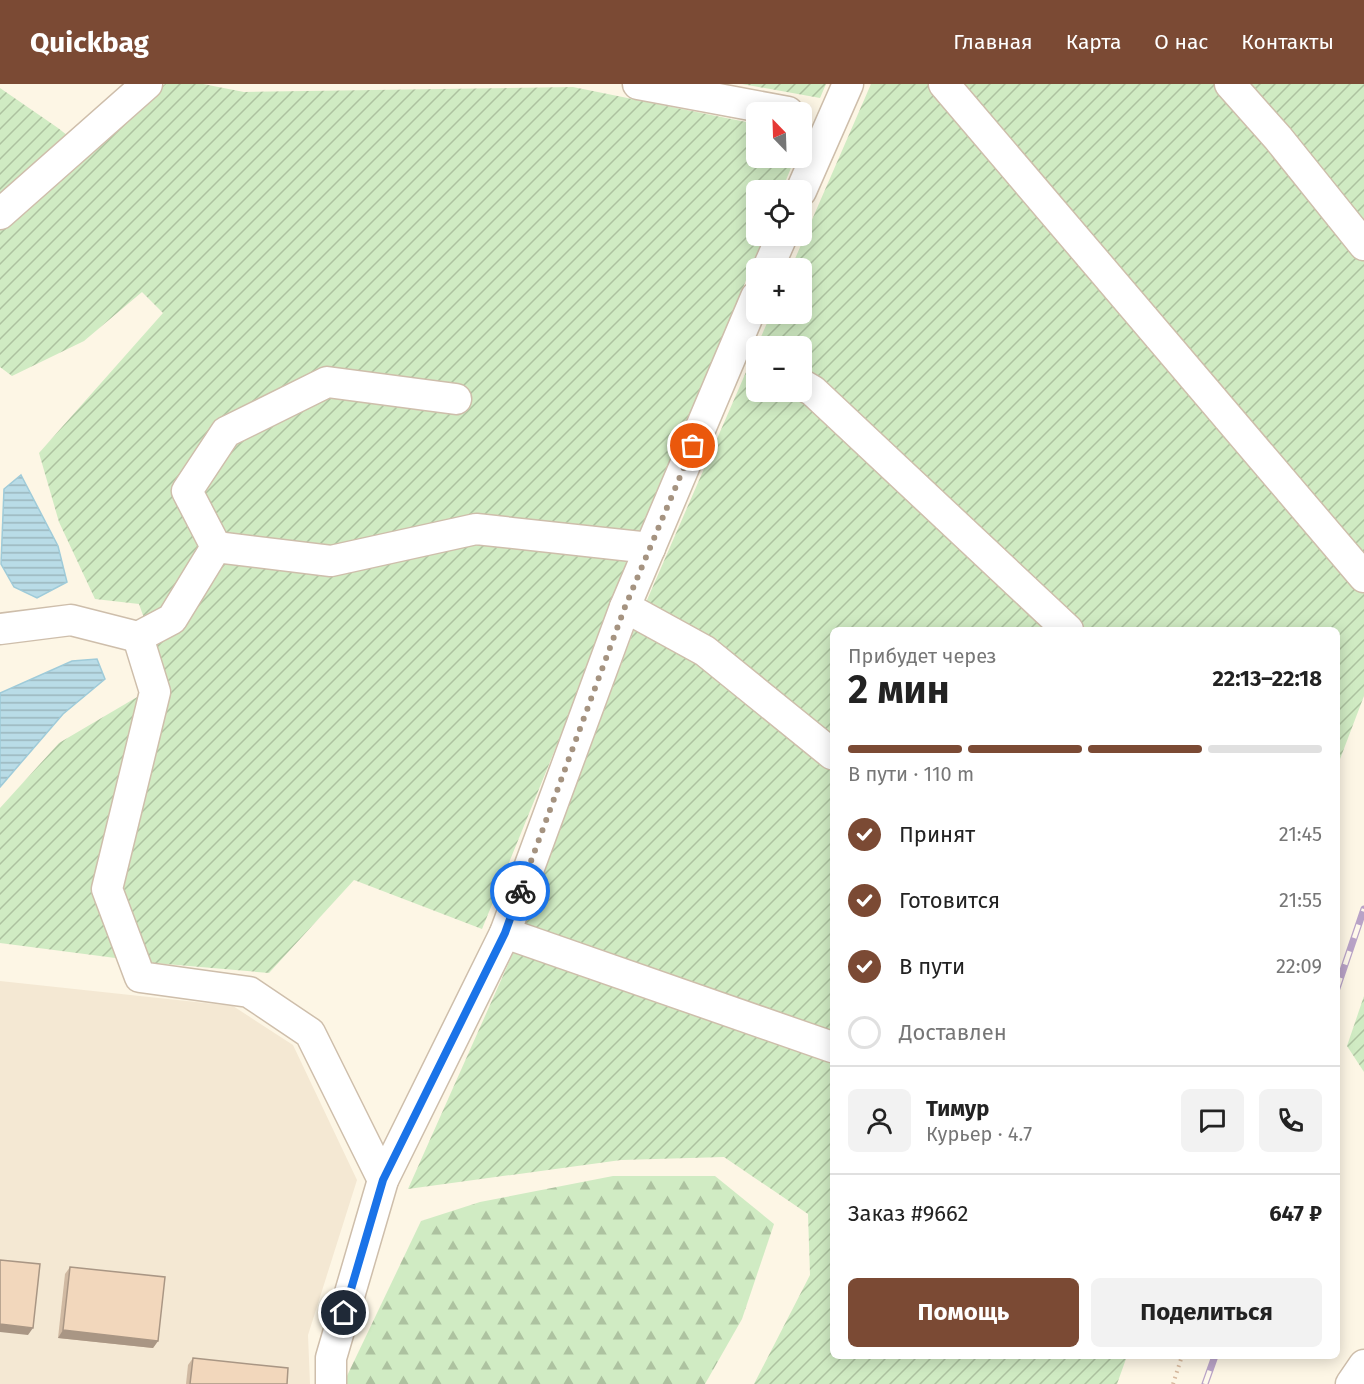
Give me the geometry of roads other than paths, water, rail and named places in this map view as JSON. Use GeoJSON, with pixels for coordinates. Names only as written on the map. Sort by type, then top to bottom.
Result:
{"type":"FeatureCollection","features":[{"type":"Feature","properties":{"kind":"street"},"geometry":{"type":"LineString","coordinates":[[0,213],[147,84]]}},
{"type":"Feature","properties":{"kind":"street"},"geometry":{"type":"LineString","coordinates":[[638,84],[746,104]]}},
{"type":"Feature","properties":{"kind":"street"},"geometry":{"type":"LineString","coordinates":[[806,180],[848,84]]}},
{"type":"Feature","properties":{"kind":"street"},"geometry":{"type":"LineString","coordinates":[[944,84],[1364,577]]}},
{"type":"Feature","properties":{"kind":"street"},"geometry":{"type":"LineString","coordinates":[[1230,84],[1278,138],[1364,245]]}},
{"type":"Feature","properties":{"kind":"street"},"geometry":{"type":"LineString","coordinates":[[812,117],[831,121]]}},
{"type":"Feature","properties":{"kind":"street"},"geometry":{"type":"LineString","coordinates":[[331,1384],[331,1358],[383,1180],[505,933],[625,607],[650,548],[746,350]]}},
{"type":"Feature","properties":{"kind":"street"},"geometry":{"type":"LineString","coordinates":[[216,547],[188,491],[226,432],[327,382],[456,399]]}},
{"type":"Feature","properties":{"kind":"street"},"geometry":{"type":"LineString","coordinates":[[812,390],[1065,627]]}},
{"type":"Feature","properties":{"kind":"street"},"geometry":{"type":"LineString","coordinates":[[216,547],[331,561],[476,529],[650,548]]}},
{"type":"Feature","properties":{"kind":"street"},"geometry":{"type":"LineString","coordinates":[[0,629],[71,620],[138,637],[172,619],[216,547]]}},
{"type":"Feature","properties":{"kind":"street"},"geometry":{"type":"LineString","coordinates":[[625,607],[705,651],[830,752]]}},
{"type":"Feature","properties":{"kind":"street"},"geometry":{"type":"LineString","coordinates":[[138,637],[155,692],[107,888],[140,976],[249,992],[310,1033],[383,1180]]}},
{"type":"Feature","properties":{"kind":"street"},"geometry":{"type":"LineString","coordinates":[[505,933],[830,1046]]}},
{"type":"Feature","properties":{"kind":"water"},"geometry":{"type":"Polygon","coordinates":[[[21,475],[58,546],[67,582],[37,598],[14,587],[1,564],[4,489],[21,475]]]}},
{"type":"Feature","properties":{"kind":"water"},"geometry":{"type":"Polygon","coordinates":[[[97,659],[105,679],[63,714],[0,787],[0,693],[72,661],[97,659]]]}},
{"type":"Feature","properties":{"kind":"railway"},"geometry":{"type":"LineString","coordinates":[[1340,979],[1364,909]]}},
{"type":"Feature","properties":{"kind":"railway"},"geometry":{"type":"LineString","coordinates":[[1205,1384],[1214,1359]]}}]}
